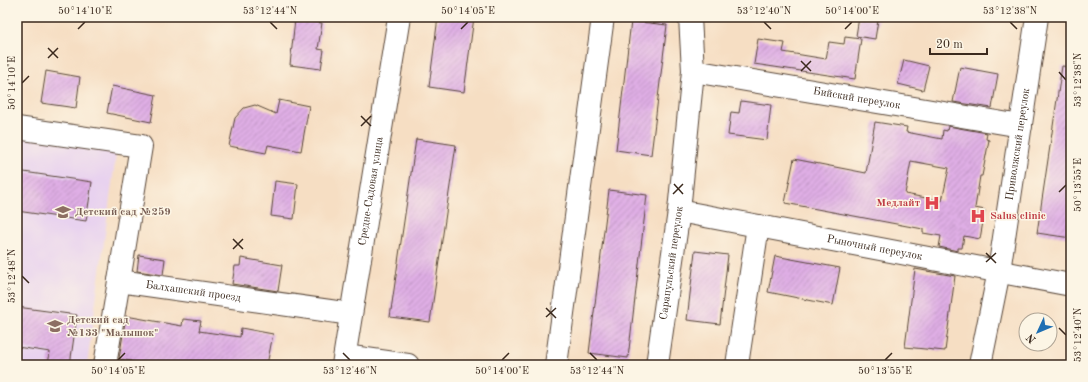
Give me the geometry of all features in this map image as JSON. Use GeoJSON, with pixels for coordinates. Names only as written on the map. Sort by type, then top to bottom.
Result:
{"type":"FeatureCollection","features":[{"type":"Feature","properties":{"kind":"street","name":"Средне-Садовая улица"},"geometry":{"type":"LineString","coordinates":[[344,360],[399,17]]}},
{"type":"Feature","properties":{"kind":"street"},"geometry":{"type":"LineString","coordinates":[[556,365],[603,17]]}},
{"type":"Feature","properties":{"kind":"street","name":"Сарапульский переулок"},"geometry":{"type":"LineString","coordinates":[[657,365],[679,211],[693,71],[690,17]]}},
{"type":"Feature","properties":{"kind":"street","name":"Приволжский переулок"},"geometry":{"type":"LineString","coordinates":[[980,365],[999,271],[1037,17]]}},
{"type":"Feature","properties":{"kind":"street","name":"Бийский переулок"},"geometry":{"type":"LineString","coordinates":[[693,71],[1021,126]]}},
{"type":"Feature","properties":{"kind":"street"},"geometry":{"type":"LineString","coordinates":[[17,128],[141,146],[105,365]]}},
{"type":"Feature","properties":{"kind":"street","name":"Рыночный переулок"},"geometry":{"type":"LineString","coordinates":[[679,211],[1071,285]]}},
{"type":"Feature","properties":{"kind":"street"},"geometry":{"type":"LineString","coordinates":[[737,365],[758,226]]}},
{"type":"Feature","properties":{"kind":"street","name":"Балхашский проезд"},"geometry":{"type":"LineString","coordinates":[[119,281],[351,314]]}},
{"type":"Feature","properties":{"kind":"street"},"geometry":{"type":"LineString","coordinates":[[344,360],[408,365]]}},
{"type":"Feature","properties":{"kind":"shaded area","name":"Детский сад №259"},"geometry":{"type":"Polygon","coordinates":[[[17,133],[117,147],[87,365],[17,365],[17,133]]]}},
{"type":"Feature","properties":{"kind":"building"},"geometry":{"type":"Polygon","coordinates":[[[438,17],[474,17],[464,92],[429,87],[438,17]]]}},
{"type":"Feature","properties":{"kind":"building"},"geometry":{"type":"Polygon","coordinates":[[[859,17],[878,20],[875,39],[856,36],[859,17]]]}},
{"type":"Feature","properties":{"kind":"building"},"geometry":{"type":"Polygon","coordinates":[[[295,19],[322,23],[318,49],[324,50],[321,69],[290,65],[295,19]]]}},
{"type":"Feature","properties":{"kind":"building"},"geometry":{"type":"Polygon","coordinates":[[[631,21],[667,25],[651,155],[616,150],[631,21]]]}},
{"type":"Feature","properties":{"kind":"building"},"geometry":{"type":"Polygon","coordinates":[[[845,37],[861,39],[855,79],[754,64],[758,39],[785,43],[783,52],[826,59],[829,42],[844,44],[845,37]]]}},
{"type":"Feature","properties":{"kind":"building"},"geometry":{"type":"Polygon","coordinates":[[[904,60],[929,66],[923,90],[898,84],[904,60]]]}},
{"type":"Feature","properties":{"kind":"building"},"geometry":{"type":"Polygon","coordinates":[[[1062,66],[1071,67],[1071,238],[1037,233],[1062,66]]]}},
{"type":"Feature","properties":{"kind":"building"},"geometry":{"type":"Polygon","coordinates":[[[960,67],[998,74],[992,108],[953,102],[960,67]]]}},
{"type":"Feature","properties":{"kind":"building"},"geometry":{"type":"Polygon","coordinates":[[[46,71],[80,77],[76,108],[41,103],[46,71]]]}},
{"type":"Feature","properties":{"kind":"building"},"geometry":{"type":"Polygon","coordinates":[[[112,86],[156,95],[151,122],[107,113],[112,86]]]}},
{"type":"Feature","properties":{"kind":"building"},"geometry":{"type":"Polygon","coordinates":[[[279,100],[309,106],[301,151],[268,145],[266,153],[229,146],[235,118],[244,108],[255,105],[276,114],[279,100]]]}},
{"type":"Feature","properties":{"kind":"building"},"geometry":{"type":"Polygon","coordinates":[[[741,101],[771,105],[767,140],[728,135],[731,112],[739,113],[741,101]]]}},
{"type":"Feature","properties":{"kind":"building"},"geometry":{"type":"Polygon","coordinates":[[[875,122],[907,127],[906,132],[942,139],[943,130],[947,131],[948,126],[987,133],[986,139],[989,140],[982,176],[980,176],[975,208],[985,210],[980,239],[964,236],[962,248],[958,248],[958,251],[939,247],[941,236],[923,233],[923,229],[785,203],[794,159],[866,173],[875,122]],[[911,161],[905,194],[942,201],[949,168],[911,161]]]}},
{"type":"Feature","properties":{"kind":"building"},"geometry":{"type":"Polygon","coordinates":[[[416,139],[456,145],[430,322],[390,317],[416,139]]]}},
{"type":"Feature","properties":{"kind":"building"},"geometry":{"type":"Polygon","coordinates":[[[17,171],[92,182],[86,221],[17,211],[17,171]]]}},
{"type":"Feature","properties":{"kind":"building"},"geometry":{"type":"Polygon","coordinates":[[[275,181],[298,184],[294,219],[271,216],[275,181]]]}},
{"type":"Feature","properties":{"kind":"building"},"geometry":{"type":"Polygon","coordinates":[[[609,190],[647,195],[628,358],[589,353],[609,190]]]}},
{"type":"Feature","properties":{"kind":"building"},"geometry":{"type":"Polygon","coordinates":[[[695,251],[728,255],[720,324],[687,320],[695,251]]]}},
{"type":"Feature","properties":{"kind":"building"},"geometry":{"type":"Polygon","coordinates":[[[139,255],[165,259],[163,275],[137,271],[139,255]]]}},
{"type":"Feature","properties":{"kind":"building"},"geometry":{"type":"Polygon","coordinates":[[[775,256],[840,268],[833,305],[768,292],[775,256]]]}},
{"type":"Feature","properties":{"kind":"building"},"geometry":{"type":"Polygon","coordinates":[[[241,258],[282,265],[278,291],[232,284],[235,266],[240,266],[241,258]]]}},
{"type":"Feature","properties":{"kind":"building"},"geometry":{"type":"Polygon","coordinates":[[[915,269],[955,276],[945,351],[905,347],[915,269]]]}},
{"type":"Feature","properties":{"kind":"building"},"geometry":{"type":"Polygon","coordinates":[[[17,307],[77,315],[70,365],[48,365],[50,352],[17,347],[17,307]]]}},
{"type":"Feature","properties":{"kind":"building"},"geometry":{"type":"Polygon","coordinates":[[[126,316],[182,326],[183,319],[201,321],[199,331],[240,337],[241,328],[273,334],[267,365],[131,365],[131,361],[119,359],[126,316]]]}},
{"type":"Feature","properties":{"kind":"place","name":"Медлайт"},"geometry":{"type":"Point","coordinates":[932,203]}},
{"type":"Feature","properties":{"kind":"place","name":"Детский сад №259"},"geometry":{"type":"Point","coordinates":[63,212]}},
{"type":"Feature","properties":{"kind":"place","name":"Salus clinic"},"geometry":{"type":"Point","coordinates":[978,216]}},
{"type":"Feature","properties":{"kind":"place","name":"Детский сад №133 \"Малышок\""},"geometry":{"type":"Point","coordinates":[55,326]}}]}
